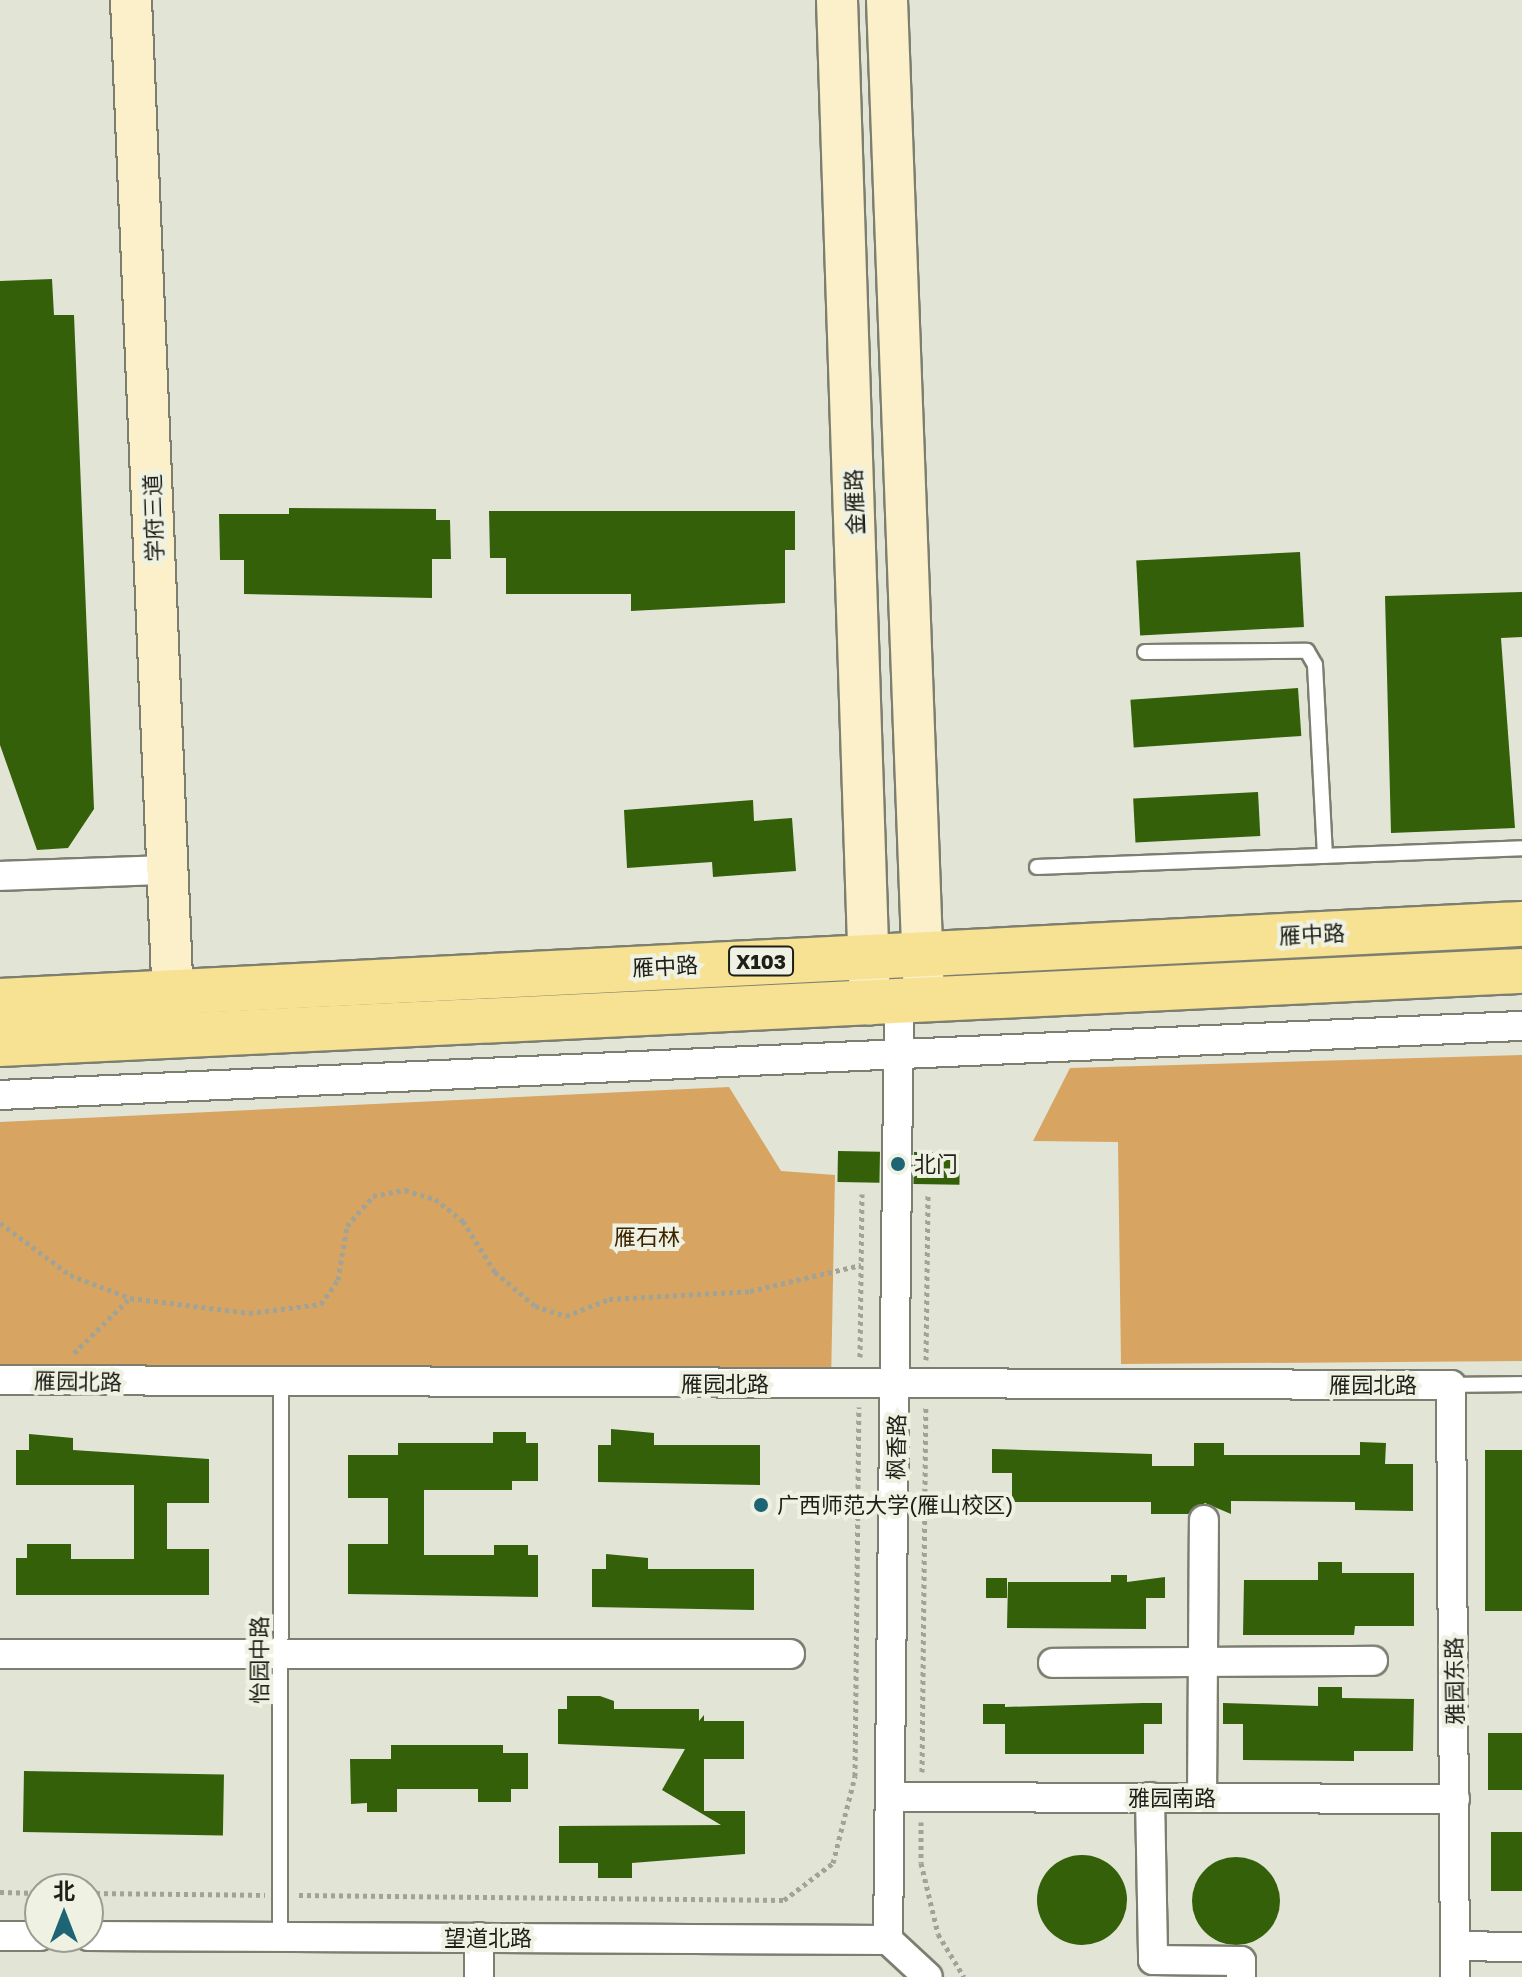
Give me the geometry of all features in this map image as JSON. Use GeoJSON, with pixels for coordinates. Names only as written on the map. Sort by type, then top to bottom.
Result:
{"type":"FeatureCollection","features":[{"type":"Feature","properties":{"kind":"main road","name":"雁中路"},"geometry":{"type":"LineString","coordinates":[[0,1001],[921,952],[1522,924]]}},
{"type":"Feature","properties":{"kind":"main road","name":"X103"},"geometry":{"type":"LineString","coordinates":[[0,1044],[1522,971]]}},
{"type":"Feature","properties":{"kind":"street","name":"学府三道"},"geometry":{"type":"LineString","coordinates":[[131,0],[174,1037]]}},
{"type":"Feature","properties":{"kind":"street","name":"金雁路"},"geometry":{"type":"LineString","coordinates":[[837,0],[869,955],[898,1002]]}},
{"type":"Feature","properties":{"kind":"street"},"geometry":{"type":"LineString","coordinates":[[887,0],[921,952],[898,1002]]}},
{"type":"Feature","properties":{"kind":"street"},"geometry":{"type":"LineString","coordinates":[[0,876],[167,870]]}},
{"type":"Feature","properties":{"kind":"street","name":"枫香路"},"geometry":{"type":"LineString","coordinates":[[888,1940],[897,1384],[898,1002]]}},
{"type":"Feature","properties":{"kind":"street"},"geometry":{"type":"LineString","coordinates":[[0,1095],[1522,1026]]}},
{"type":"Feature","properties":{"kind":"street","name":"雁园北路"},"geometry":{"type":"LineString","coordinates":[[0,1380],[1451,1385]]}},
{"type":"Feature","properties":{"kind":"street","name":"雅园东路"},"geometry":{"type":"LineString","coordinates":[[1451,1385],[1455,1977]]}},
{"type":"Feature","properties":{"kind":"street"},"geometry":{"type":"LineString","coordinates":[[1202,1798],[1204,1520]]}},
{"type":"Feature","properties":{"kind":"street"},"geometry":{"type":"LineString","coordinates":[[0,1654],[790,1654]]}},
{"type":"Feature","properties":{"kind":"street"},"geometry":{"type":"LineString","coordinates":[[1053,1663],[1373,1661]]}},
{"type":"Feature","properties":{"kind":"street","name":"雅园南路"},"geometry":{"type":"LineString","coordinates":[[890,1797],[1455,1799]]}},
{"type":"Feature","properties":{"kind":"street"},"geometry":{"type":"LineString","coordinates":[[1150,1797],[1153,1960],[1241,1961],[1241,1977]]}},
{"type":"Feature","properties":{"kind":"street"},"geometry":{"type":"LineString","coordinates":[[0,1936],[24,1936]]}},
{"type":"Feature","properties":{"kind":"street","name":"望道北路"},"geometry":{"type":"LineString","coordinates":[[104,1936],[888,1940]]}},
{"type":"Feature","properties":{"kind":"street"},"geometry":{"type":"LineString","coordinates":[[479,1937],[479,1977]]}},
{"type":"Feature","properties":{"kind":"street"},"geometry":{"type":"LineString","coordinates":[[888,1940],[928,1977]]}},
{"type":"Feature","properties":{"kind":"street"},"geometry":{"type":"LineString","coordinates":[[1455,1946],[1522,1947]]}},
{"type":"Feature","properties":{"kind":"lane"},"geometry":{"type":"LineString","coordinates":[[1145,652],[1307,651],[1315,665],[1325,856]]}},
{"type":"Feature","properties":{"kind":"lane"},"geometry":{"type":"LineString","coordinates":[[1037,867],[1522,848]]}},
{"type":"Feature","properties":{"kind":"lane","name":"怡园中路"},"geometry":{"type":"LineString","coordinates":[[280,1936],[281,1383]]}},
{"type":"Feature","properties":{"kind":"lane"},"geometry":{"type":"LineString","coordinates":[[1451,1385],[1522,1384]]}},
{"type":"Feature","properties":{"kind":"path"},"geometry":{"type":"LineString","coordinates":[[0,1223],[70,1275],[130,1298],[249,1313],[321,1304],[338,1280],[347,1226],[373,1196],[405,1190],[445,1206],[463,1221],[495,1272],[535,1306],[566,1316],[609,1299],[750,1291],[861,1265]]}},
{"type":"Feature","properties":{"kind":"path"},"geometry":{"type":"LineString","coordinates":[[928,1193],[921,1863],[938,1934],[964,1977]]}},
{"type":"Feature","properties":{"kind":"path"},"geometry":{"type":"LineString","coordinates":[[104,1893],[784,1900],[833,1863],[855,1776],[862,1194]]}},
{"type":"Feature","properties":{"kind":"path"},"geometry":{"type":"LineString","coordinates":[[46,1380],[130,1298]]}},
{"type":"Feature","properties":{"kind":"path"},"geometry":{"type":"LineString","coordinates":[[0,1892],[24,1893]]}},
{"type":"Feature","properties":{"kind":"green space"},"geometry":{"type":"Polygon","coordinates":[[[1522,1055],[1522,1361],[1121,1364],[1118,1142],[1033,1141],[1070,1068],[1522,1055]]]}},
{"type":"Feature","properties":{"kind":"green space","name":"雁石林"},"geometry":{"type":"Polygon","coordinates":[[[729,1087],[781,1171],[835,1175],[831,1384],[0,1380],[0,1122],[729,1087]]]}},
{"type":"Feature","properties":{"kind":"building"},"geometry":{"type":"Polygon","coordinates":[[[52,279],[54,315],[74,315],[94,809],[68,848],[37,850],[0,745],[0,281],[52,279]]]}},
{"type":"Feature","properties":{"kind":"building"},"geometry":{"type":"Polygon","coordinates":[[[289,508],[436,509],[436,520],[450,520],[451,559],[432,559],[432,598],[244,594],[244,560],[220,560],[219,514],[289,514],[289,508]]]}},
{"type":"Feature","properties":{"kind":"building"},"geometry":{"type":"Polygon","coordinates":[[[489,511],[795,511],[795,550],[785,550],[785,603],[631,611],[631,594],[506,594],[506,558],[490,558],[489,511]]]}},
{"type":"Feature","properties":{"kind":"building"},"geometry":{"type":"Polygon","coordinates":[[[1300,552],[1304,627],[1140,635],[1136,561],[1300,552]]]}},
{"type":"Feature","properties":{"kind":"building"},"geometry":{"type":"Polygon","coordinates":[[[1522,592],[1522,637],[1501,638],[1515,828],[1391,833],[1385,596],[1522,592]]]}},
{"type":"Feature","properties":{"kind":"building"},"geometry":{"type":"Polygon","coordinates":[[[1298,688],[1301,736],[1134,748],[1130,700],[1298,688]]]}},
{"type":"Feature","properties":{"kind":"building"},"geometry":{"type":"Polygon","coordinates":[[[1258,792],[1260,836],[1135,842],[1133,799],[1258,792]]]}},
{"type":"Feature","properties":{"kind":"building"},"geometry":{"type":"Polygon","coordinates":[[[753,800],[754,821],[792,818],[796,871],[713,877],[712,862],[627,868],[624,810],[753,800]]]}},
{"type":"Feature","properties":{"kind":"building"},"geometry":{"type":"Polygon","coordinates":[[[838,1151],[880,1152],[879,1183],[837,1182],[838,1151]]]}},
{"type":"Feature","properties":{"kind":"building"},"geometry":{"type":"Polygon","coordinates":[[[914,1152],[960,1153],[959,1185],[913,1184],[914,1152]]]}},
{"type":"Feature","properties":{"kind":"building"},"geometry":{"type":"Polygon","coordinates":[[[611,1429],[654,1433],[654,1445],[760,1445],[760,1485],[598,1482],[598,1445],[611,1445],[611,1429]]]}},
{"type":"Feature","properties":{"kind":"building"},"geometry":{"type":"Polygon","coordinates":[[[493,1432],[526,1432],[526,1443],[538,1443],[538,1481],[512,1481],[512,1490],[424,1490],[424,1555],[494,1555],[494,1545],[528,1545],[528,1555],[538,1555],[538,1597],[348,1594],[348,1544],[388,1544],[388,1498],[348,1498],[348,1455],[398,1455],[398,1443],[493,1443],[493,1432]]]}},
{"type":"Feature","properties":{"kind":"building"},"geometry":{"type":"Polygon","coordinates":[[[29,1434],[73,1438],[73,1450],[209,1459],[209,1503],[167,1503],[167,1549],[209,1549],[209,1595],[16,1595],[16,1558],[27,1558],[27,1544],[71,1544],[71,1559],[134,1559],[134,1485],[16,1485],[16,1450],[29,1450],[29,1434]]]}},
{"type":"Feature","properties":{"kind":"building"},"geometry":{"type":"Polygon","coordinates":[[[1360,1442],[1386,1443],[1385,1464],[1413,1464],[1413,1511],[1355,1510],[1355,1502],[1231,1501],[1231,1514],[1205,1503],[1188,1514],[1151,1514],[1151,1502],[1012,1502],[1012,1473],[992,1473],[992,1449],[1152,1454],[1152,1466],[1194,1466],[1194,1443],[1224,1443],[1224,1455],[1360,1455],[1360,1442]]]}},
{"type":"Feature","properties":{"kind":"building"},"geometry":{"type":"Polygon","coordinates":[[[1485,1450],[1522,1450],[1522,1611],[1485,1611],[1485,1450]]]}},
{"type":"Feature","properties":{"kind":"building"},"geometry":{"type":"Polygon","coordinates":[[[606,1554],[648,1558],[648,1569],[754,1569],[754,1610],[592,1607],[592,1569],[606,1569],[606,1554]]]}},
{"type":"Feature","properties":{"kind":"building"},"geometry":{"type":"Polygon","coordinates":[[[1318,1562],[1342,1562],[1342,1573],[1414,1573],[1414,1626],[1355,1626],[1354,1635],[1243,1635],[1244,1580],[1318,1580],[1318,1562]]]}},
{"type":"Feature","properties":{"kind":"building"},"geometry":{"type":"Polygon","coordinates":[[[1111,1575],[1127,1575],[1127,1582],[1165,1577],[1165,1598],[1146,1598],[1146,1629],[1007,1628],[1008,1582],[1111,1582],[1111,1575]]]}},
{"type":"Feature","properties":{"kind":"building"},"geometry":{"type":"Polygon","coordinates":[[[986,1578],[1007,1578],[1007,1598],[986,1598],[986,1578]]]}},
{"type":"Feature","properties":{"kind":"building"},"geometry":{"type":"Polygon","coordinates":[[[1318,1687],[1342,1687],[1342,1698],[1414,1699],[1413,1751],[1354,1751],[1354,1761],[1243,1760],[1243,1724],[1223,1724],[1223,1703],[1318,1706],[1318,1687]]]}},
{"type":"Feature","properties":{"kind":"building"},"geometry":{"type":"Polygon","coordinates":[[[567,1696],[600,1696],[614,1701],[614,1709],[699,1709],[699,1721],[704,1715],[704,1721],[744,1721],[744,1759],[704,1759],[704,1811],[745,1811],[745,1854],[632,1863],[632,1878],[598,1878],[598,1863],[559,1863],[559,1826],[721,1825],[662,1790],[685,1749],[558,1744],[558,1709],[567,1709],[567,1696]]]}},
{"type":"Feature","properties":{"kind":"building"},"geometry":{"type":"Polygon","coordinates":[[[1162,1703],[1162,1724],[1144,1724],[1144,1754],[1005,1754],[1005,1707],[1162,1703]]]}},
{"type":"Feature","properties":{"kind":"building"},"geometry":{"type":"Polygon","coordinates":[[[983,1704],[1005,1704],[1005,1724],[983,1724],[983,1704]]]}},
{"type":"Feature","properties":{"kind":"building"},"geometry":{"type":"Polygon","coordinates":[[[1488,1733],[1522,1733],[1522,1790],[1488,1790],[1488,1733]]]}},
{"type":"Feature","properties":{"kind":"building"},"geometry":{"type":"Polygon","coordinates":[[[391,1745],[503,1745],[503,1753],[528,1753],[528,1789],[511,1789],[511,1802],[478,1802],[478,1789],[397,1789],[397,1812],[367,1812],[367,1803],[351,1804],[350,1759],[391,1759],[391,1745]]]}},
{"type":"Feature","properties":{"kind":"building"},"geometry":{"type":"Polygon","coordinates":[[[24,1771],[224,1774],[223,1835],[23,1832],[24,1771]]]}},
{"type":"Feature","properties":{"kind":"building"},"geometry":{"type":"Polygon","coordinates":[[[1491,1832],[1522,1832],[1522,1891],[1491,1891],[1491,1832]]]}},
{"type":"Feature","properties":{"kind":"building"},"geometry":{"type":"Polygon","coordinates":[[[1082,1855],[1107,1863],[1119,1875],[1127,1900],[1119,1925],[1107,1937],[1082,1945],[1057,1937],[1045,1925],[1037,1900],[1045,1875],[1057,1863],[1082,1855]]]}},
{"type":"Feature","properties":{"kind":"building"},"geometry":{"type":"Polygon","coordinates":[[[1227,1857],[1245,1857],[1261,1864],[1273,1876],[1280,1892],[1280,1910],[1273,1926],[1261,1938],[1245,1945],[1227,1945],[1211,1938],[1199,1926],[1192,1910],[1192,1892],[1199,1876],[1211,1864],[1227,1857]]]}},
{"type":"Feature","properties":{"kind":"place","name":"北门"},"geometry":{"type":"Point","coordinates":[898,1164]}},
{"type":"Feature","properties":{"kind":"place","name":"广西师范大学(雁山校区)"},"geometry":{"type":"Point","coordinates":[761,1505]}}]}
